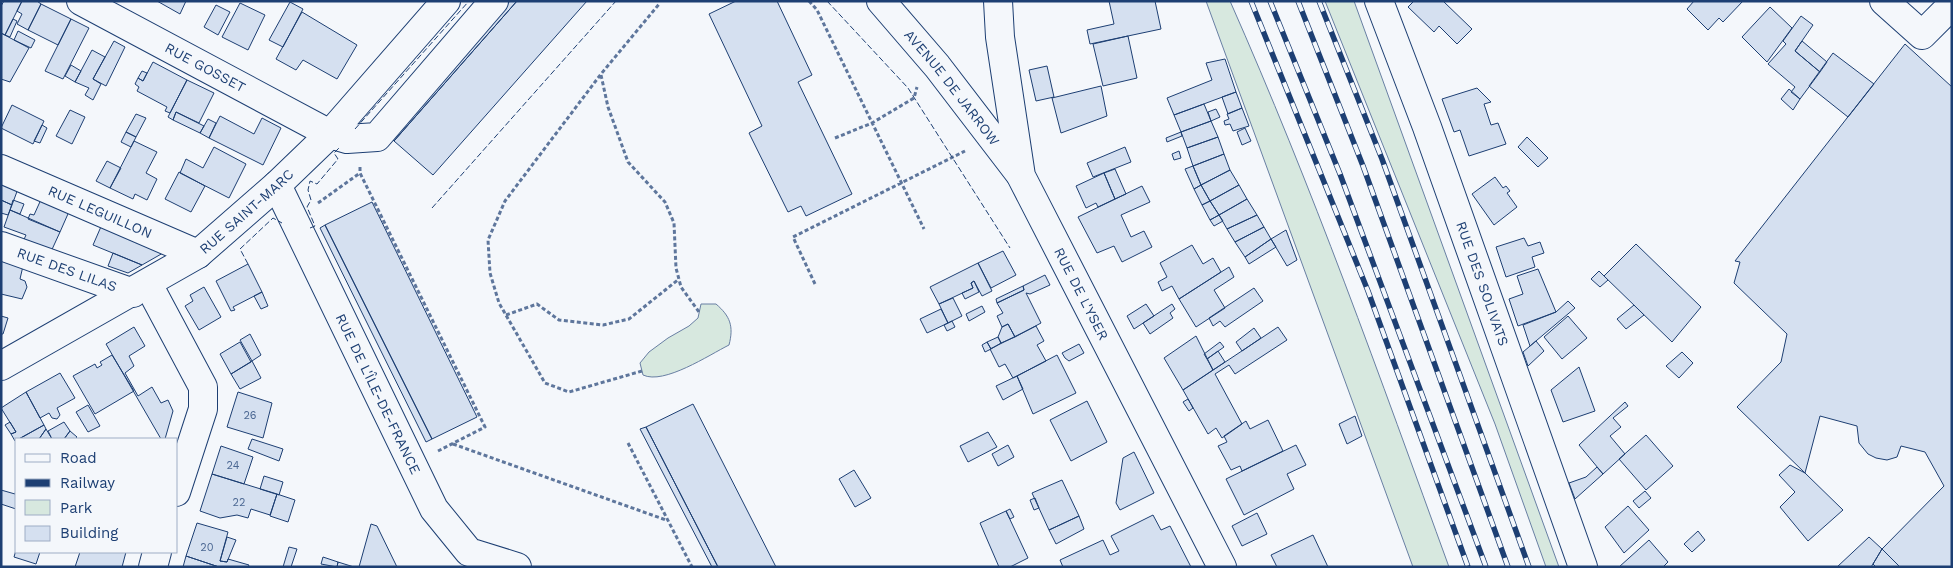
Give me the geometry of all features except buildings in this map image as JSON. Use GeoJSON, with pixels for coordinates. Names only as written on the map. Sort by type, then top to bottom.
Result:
{"type":"FeatureCollection","features":[{"type":"Feature","properties":{"kind":"street","name":"RUE GOSSET"},"geometry":{"type":"LineString","coordinates":[[81,1],[330,134],[346,139],[362,139]]}},
{"type":"Feature","properties":{"kind":"street","name":"RUE SAINT-MARC"},"geometry":{"type":"LineString","coordinates":[[1,366],[198,254],[278,185],[330,134],[446,1]]}},
{"type":"Feature","properties":{"kind":"street"},"geometry":{"type":"LineString","coordinates":[[362,139],[377,137],[494,1]]}},
{"type":"Feature","properties":{"kind":"street","name":"AVENUE DE JARROW"},"geometry":{"type":"LineString","coordinates":[[881,1],[937,66],[1021,176]]}},
{"type":"Feature","properties":{"kind":"street","name":"RUE DE L'YSER"},"geometry":{"type":"LineString","coordinates":[[998,1],[1000,37],[1021,176],[1222,567]]}},
{"type":"Feature","properties":{"kind":"street","name":"RUE DES SOLIVATS"},"geometry":{"type":"LineString","coordinates":[[1379,1],[1426,127],[1582,567]]}},
{"type":"Feature","properties":{"kind":"street"},"geometry":{"type":"LineString","coordinates":[[1884,1],[1922,36],[1952,5]]}},
{"type":"Feature","properties":{"kind":"street","name":"RUE LEGUILLON"},"geometry":{"type":"LineString","coordinates":[[1,169],[198,254]]}},
{"type":"Feature","properties":{"kind":"street","name":"RUE DE L'ÎLE-DE-FRANCE"},"geometry":{"type":"LineString","coordinates":[[278,185],[434,509],[469,552],[517,567]]}},
{"type":"Feature","properties":{"kind":"street","name":"RUE DES LILAS"},"geometry":{"type":"LineString","coordinates":[[1,246],[140,288]]}},
{"type":"Feature","properties":{"kind":"street"},"geometry":{"type":"LineString","coordinates":[[140,288],[203,387],[203,409],[178,486]]}},
{"type":"Feature","properties":{"kind":"street"},"geometry":{"type":"LineString","coordinates":[[153,567],[158,553]]}},
{"type":"Feature","properties":{"kind":"path"},"geometry":{"type":"LineString","coordinates":[[808,1],[818,10],[924,229]]}},
{"type":"Feature","properties":{"kind":"path"},"geometry":{"type":"LineString","coordinates":[[642,371],[569,392],[545,383],[499,303],[490,274],[488,240],[505,201],[601,74],[660,3]]}},
{"type":"Feature","properties":{"kind":"path"},"geometry":{"type":"LineString","coordinates":[[835,138],[872,123],[914,98],[918,81],[937,66]]}},
{"type":"Feature","properties":{"kind":"path"},"geometry":{"type":"LineString","coordinates":[[601,74],[608,107],[628,162],[665,202],[674,222],[676,268],[681,287],[699,312]]}},
{"type":"Feature","properties":{"kind":"path"},"geometry":{"type":"LineString","coordinates":[[815,284],[793,237],[992,137]]}},
{"type":"Feature","properties":{"kind":"path"},"geometry":{"type":"LineString","coordinates":[[362,139],[360,173],[485,427],[413,464]]}},
{"type":"Feature","properties":{"kind":"path"},"geometry":{"type":"LineString","coordinates":[[303,238],[321,225],[311,207],[360,173]]}},
{"type":"Feature","properties":{"kind":"path"},"geometry":{"type":"LineString","coordinates":[[506,315],[537,304],[559,320],[603,325],[630,319],[679,279]]}},
{"type":"Feature","properties":{"kind":"path"},"geometry":{"type":"LineString","coordinates":[[628,443],[666,520],[692,567]]}},
{"type":"Feature","properties":{"kind":"path"},"geometry":{"type":"LineString","coordinates":[[452,444],[666,520]]}},
{"type":"Feature","properties":{"kind":"green space"},"geometry":{"type":"Polygon","coordinates":[[[1206,1],[1230,1],[1317,211],[1449,567],[1413,567],[1206,1]]]}},
{"type":"Feature","properties":{"kind":"green space"},"geometry":{"type":"Polygon","coordinates":[[[1325,1],[1354,1],[1559,567],[1546,567],[1495,424],[1325,1]]]}},
{"type":"Feature","properties":{"kind":"green space"},"geometry":{"type":"Polygon","coordinates":[[[701,304],[716,304],[728,317],[731,327],[729,345],[699,362],[674,373],[652,377],[643,375],[640,363],[649,352],[698,318],[701,304]]]}},
{"type":"Feature","properties":{"kind":"railway"},"geometry":{"type":"LineString","coordinates":[[1251,1],[1368,291],[1468,567]]}},
{"type":"Feature","properties":{"kind":"railway"},"geometry":{"type":"LineString","coordinates":[[1270,1],[1340,174],[1486,567]]}},
{"type":"Feature","properties":{"kind":"railway"},"geometry":{"type":"LineString","coordinates":[[1298,1],[1363,166],[1508,567]]}},
{"type":"Feature","properties":{"kind":"railway"},"geometry":{"type":"LineString","coordinates":[[1319,1],[1382,159],[1529,567]]}},
{"type":"Feature","properties":{"kind":"fence"},"geometry":{"type":"LineString","coordinates":[[355,129],[469,1]]}},
{"type":"Feature","properties":{"kind":"fence"},"geometry":{"type":"LineString","coordinates":[[432,208],[616,1]]}},
{"type":"Feature","properties":{"kind":"fence"},"geometry":{"type":"LineString","coordinates":[[827,1],[908,88],[1010,248]]}},
{"type":"Feature","properties":{"kind":"fence"},"geometry":{"type":"LineString","coordinates":[[310,228],[315,226],[307,207],[311,200],[308,190],[310,181],[317,184],[338,159],[334,153],[339,148]]}},
{"type":"Feature","properties":{"kind":"fence"},"geometry":{"type":"LineString","coordinates":[[248,264],[240,249],[273,218],[282,223]]}}]}
